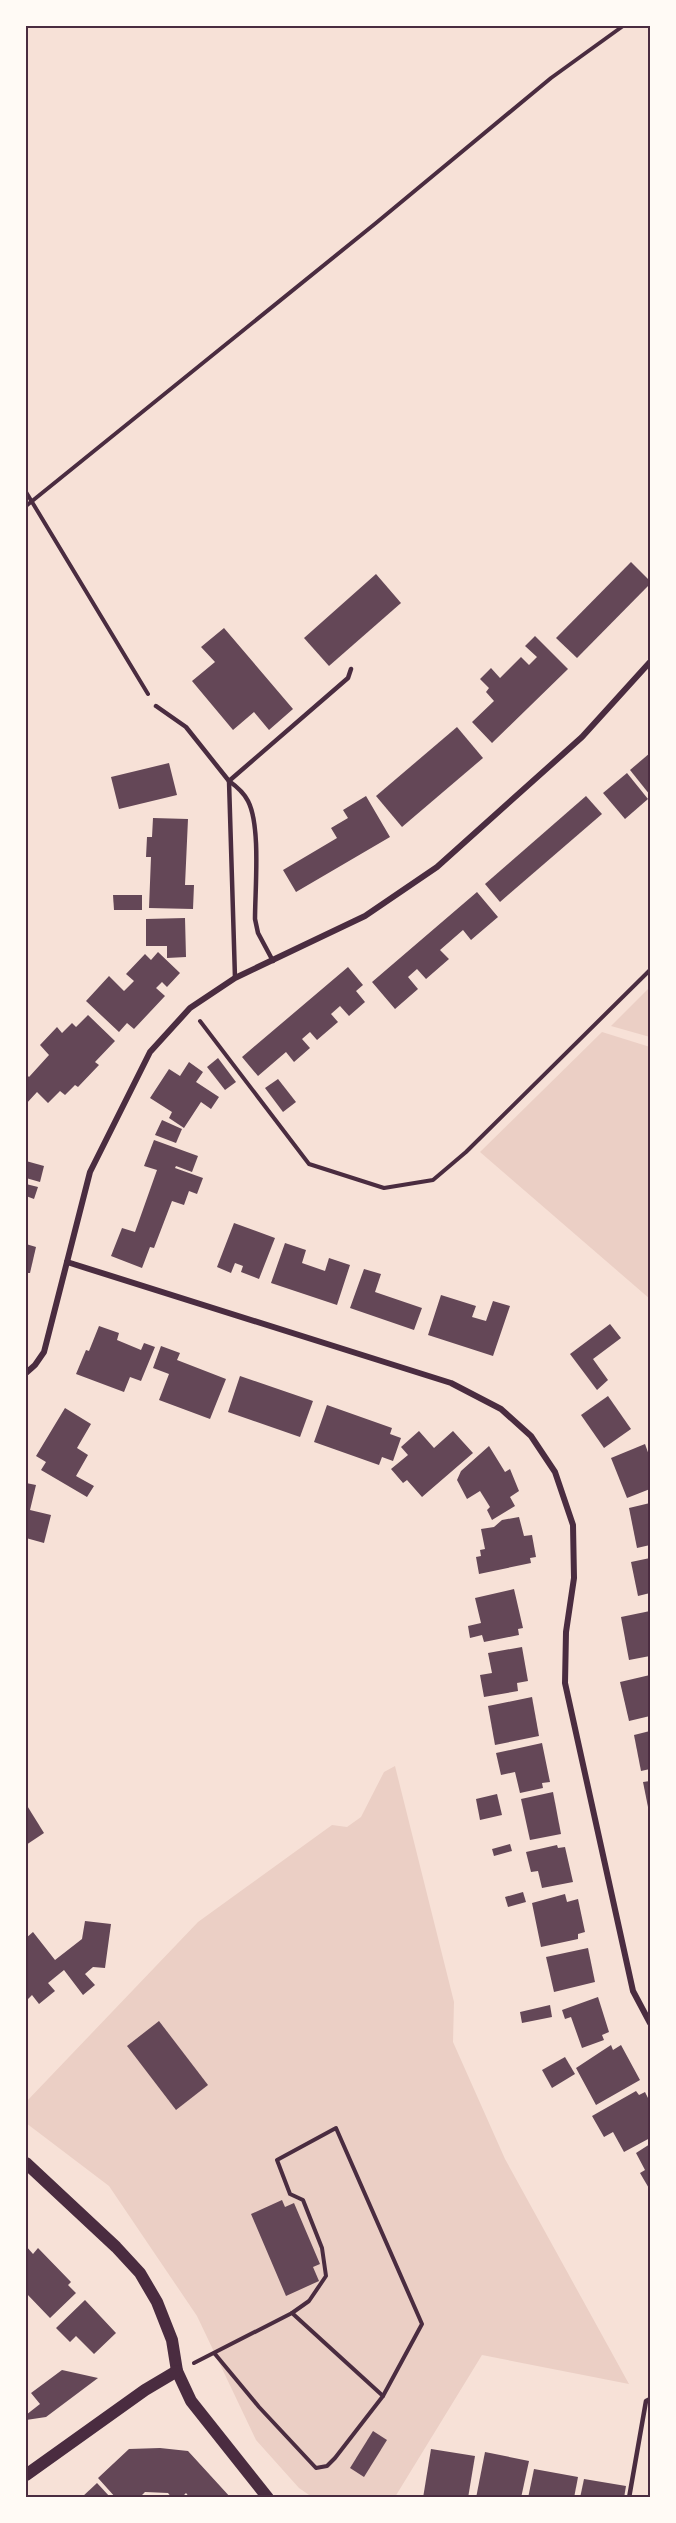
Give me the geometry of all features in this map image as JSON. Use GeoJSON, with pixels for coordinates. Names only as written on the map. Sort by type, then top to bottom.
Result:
{"type":"FeatureCollection","features":[{"type":"Feature","properties":{"kind":"main road"},"geometry":{"type":"LineString","coordinates":[[26,2163],[140,2272],[157,2302],[172,2340],[177,2371],[191,2401],[268,2498]]}},
{"type":"Feature","properties":{"kind":"main road"},"geometry":{"type":"LineString","coordinates":[[26,2475],[145,2390],[177,2371]]}},
{"type":"Feature","properties":{"kind":"street"},"geometry":{"type":"LineString","coordinates":[[26,1373],[44,1352],[90,1172],[150,1052],[190,1008],[235,978],[365,916],[437,867],[582,737],[651,662]]}},
{"type":"Feature","properties":{"kind":"street"},"geometry":{"type":"LineString","coordinates":[[67,1262],[452,1383],[501,1409],[531,1436],[555,1472],[573,1526],[574,1578],[566,1632],[565,1683],[633,1992],[651,2023]]}},
{"type":"Feature","properties":{"kind":"lane"},"geometry":{"type":"LineString","coordinates":[[229,781],[348,678],[351,669]]}},
{"type":"Feature","properties":{"kind":"lane"},"geometry":{"type":"LineString","coordinates":[[156,706],[186,727],[229,781],[249,802],[254,821],[255,919],[258,933],[273,961]]}},
{"type":"Feature","properties":{"kind":"lane"},"geometry":{"type":"LineString","coordinates":[[229,781],[235,978]]}},
{"type":"Feature","properties":{"kind":"lane"},"geometry":{"type":"LineString","coordinates":[[628,2498],[646,2401],[651,2399]]}},
{"type":"Feature","properties":{"kind":"path"},"geometry":{"type":"LineString","coordinates":[[26,506],[367,231],[551,78],[623,26]]}},
{"type":"Feature","properties":{"kind":"path"},"geometry":{"type":"LineString","coordinates":[[26,492],[156,706]]}},
{"type":"Feature","properties":{"kind":"path"},"geometry":{"type":"LineString","coordinates":[[190,1008],[309,1164],[384,1188],[433,1179],[466,1152],[651,970]]}},
{"type":"Feature","properties":{"kind":"path"},"geometry":{"type":"LineString","coordinates":[[177,2371],[292,2313],[309,2301],[326,2276],[322,2248],[303,2200],[290,2194],[278,2160],[336,2128],[422,2324],[382,2396],[335,2458],[327,2466],[316,2468],[259,2407],[214,2354]]}},
{"type":"Feature","properties":{"kind":"path"},"geometry":{"type":"LineString","coordinates":[[292,2313],[382,2396]]}},
{"type":"Feature","properties":{"kind":"shaded area"},"geometry":{"type":"Polygon","coordinates":[[[650,987],[650,1037],[611,1026],[650,987]]]}},
{"type":"Feature","properties":{"kind":"shaded area"},"geometry":{"type":"Polygon","coordinates":[[[602,1032],[650,1047],[650,1299],[480,1152],[602,1032]]]}},
{"type":"Feature","properties":{"kind":"shaded area"},"geometry":{"type":"Polygon","coordinates":[[[395,1766],[454,2002],[453,2042],[505,2159],[629,2384],[482,2355],[395,2497],[312,2497],[299,2488],[256,2440],[197,2316],[109,2186],[26,2123],[26,2102],[198,1922],[332,1825],[347,1827],[361,1817],[384,1772],[395,1766]]]}},
{"type":"Feature","properties":{"kind":"building"},"geometry":{"type":"Polygon","coordinates":[[[631,562],[650,581],[650,584],[577,658],[556,638],[631,562]]]}},
{"type":"Feature","properties":{"kind":"building"},"geometry":{"type":"Polygon","coordinates":[[[376,574],[401,603],[329,666],[304,638],[376,574]]]}},
{"type":"Feature","properties":{"kind":"building"},"geometry":{"type":"Polygon","coordinates":[[[224,628],[293,709],[269,730],[254,712],[233,730],[192,681],[215,662],[201,647],[224,628]]]}},
{"type":"Feature","properties":{"kind":"building"},"geometry":{"type":"Polygon","coordinates":[[[535,636],[568,669],[492,743],[472,722],[494,701],[486,692],[489,688],[480,679],[491,668],[500,678],[521,657],[529,665],[537,657],[525,646],[535,636]]]}},
{"type":"Feature","properties":{"kind":"building"},"geometry":{"type":"Polygon","coordinates":[[[457,727],[483,758],[402,827],[376,796],[457,727]]]}},
{"type":"Feature","properties":{"kind":"building"},"geometry":{"type":"Polygon","coordinates":[[[650,753],[650,795],[630,770],[650,753]]]}},
{"type":"Feature","properties":{"kind":"building"},"geometry":{"type":"Polygon","coordinates":[[[169,763],[177,795],[119,809],[111,777],[169,763]]]}},
{"type":"Feature","properties":{"kind":"building"},"geometry":{"type":"Polygon","coordinates":[[[627,773],[648,799],[625,819],[603,793],[627,773]]]}},
{"type":"Feature","properties":{"kind":"building"},"geometry":{"type":"Polygon","coordinates":[[[366,796],[390,837],[296,892],[283,870],[337,838],[331,828],[348,818],[343,810],[366,796]]]}},
{"type":"Feature","properties":{"kind":"building"},"geometry":{"type":"Polygon","coordinates":[[[586,796],[602,814],[500,902],[485,884],[586,796]]]}},
{"type":"Feature","properties":{"kind":"building"},"geometry":{"type":"Polygon","coordinates":[[[153,818],[188,819],[185,885],[194,885],[193,909],[149,908],[151,857],[146,857],[147,837],[152,837],[153,818]]]}},
{"type":"Feature","properties":{"kind":"building"},"geometry":{"type":"Polygon","coordinates":[[[477,892],[498,917],[471,940],[463,930],[440,950],[449,959],[426,979],[417,969],[408,977],[418,989],[395,1009],[372,982],[477,892]]]}},
{"type":"Feature","properties":{"kind":"building"},"geometry":{"type":"Polygon","coordinates":[[[113,895],[142,895],[142,910],[114,910],[113,895]]]}},
{"type":"Feature","properties":{"kind":"building"},"geometry":{"type":"Polygon","coordinates":[[[185,918],[186,957],[167,958],[167,946],[146,946],[146,919],[185,918]]]}},
{"type":"Feature","properties":{"kind":"building"},"geometry":{"type":"Polygon","coordinates":[[[158,952],[180,973],[167,987],[162,982],[156,988],[165,996],[134,1029],[127,1023],[119,1032],[86,1001],[109,976],[124,991],[134,981],[126,974],[145,954],[151,960],[158,952]]]}},
{"type":"Feature","properties":{"kind":"building"},"geometry":{"type":"Polygon","coordinates":[[[348,967],[363,985],[356,991],[365,1002],[349,1016],[340,1006],[331,1014],[338,1022],[317,1040],[310,1032],[302,1039],[310,1048],[294,1062],[286,1052],[258,1076],[242,1057],[348,967]]]}},
{"type":"Feature","properties":{"kind":"building"},"geometry":{"type":"Polygon","coordinates":[[[88,1015],[115,1041],[95,1062],[99,1065],[78,1087],[75,1085],[65,1095],[60,1091],[48,1103],[37,1092],[26,1104],[26,1074],[29,1077],[49,1055],[40,1045],[57,1027],[62,1033],[72,1023],[76,1027],[88,1015]]]}},
{"type":"Feature","properties":{"kind":"building"},"geometry":{"type":"Polygon","coordinates":[[[218,1058],[236,1082],[225,1090],[207,1067],[218,1058]]]}},
{"type":"Feature","properties":{"kind":"building"},"geometry":{"type":"Polygon","coordinates":[[[189,1062],[203,1072],[196,1082],[219,1097],[211,1109],[201,1102],[184,1128],[169,1118],[172,1112],[150,1098],[169,1069],[180,1076],[189,1062]]]}},
{"type":"Feature","properties":{"kind":"building"},"geometry":{"type":"Polygon","coordinates":[[[278,1079],[296,1102],[283,1112],[265,1088],[278,1079]]]}},
{"type":"Feature","properties":{"kind":"building"},"geometry":{"type":"Polygon","coordinates":[[[162,1120],[182,1129],[176,1143],[155,1135],[162,1120]]]}},
{"type":"Feature","properties":{"kind":"building"},"geometry":{"type":"Polygon","coordinates":[[[154,1140],[198,1156],[192,1172],[176,1166],[175,1168],[203,1178],[197,1194],[189,1191],[184,1205],[172,1201],[154,1248],[150,1247],[142,1268],[111,1256],[122,1228],[135,1232],[157,1170],[144,1166],[154,1140]]]}},
{"type":"Feature","properties":{"kind":"building"},"geometry":{"type":"Polygon","coordinates":[[[26,1161],[44,1166],[40,1182],[26,1178],[26,1161]]]}},
{"type":"Feature","properties":{"kind":"building"},"geometry":{"type":"Polygon","coordinates":[[[26,1184],[38,1187],[34,1199],[26,1196],[26,1184]]]}},
{"type":"Feature","properties":{"kind":"building"},"geometry":{"type":"Polygon","coordinates":[[[234,1223],[275,1238],[259,1279],[241,1272],[243,1266],[235,1263],[231,1273],[217,1267],[234,1223]]]}},
{"type":"Feature","properties":{"kind":"building"},"geometry":{"type":"Polygon","coordinates":[[[285,1243],[306,1250],[302,1263],[325,1271],[329,1258],[350,1265],[337,1305],[271,1283],[285,1243]]]}},
{"type":"Feature","properties":{"kind":"building"},"geometry":{"type":"Polygon","coordinates":[[[26,1244],[36,1247],[30,1273],[26,1273],[26,1244]]]}},
{"type":"Feature","properties":{"kind":"building"},"geometry":{"type":"Polygon","coordinates":[[[364,1269],[381,1274],[375,1292],[422,1308],[414,1330],[350,1308],[364,1269]]]}},
{"type":"Feature","properties":{"kind":"building"},"geometry":{"type":"Polygon","coordinates":[[[441,1295],[476,1306],[472,1317],[486,1321],[493,1301],[510,1306],[493,1356],[428,1335],[441,1295]]]}},
{"type":"Feature","properties":{"kind":"building"},"geometry":{"type":"Polygon","coordinates":[[[610,1324],[621,1338],[593,1359],[608,1380],[597,1390],[570,1354],[610,1324]]]}},
{"type":"Feature","properties":{"kind":"building"},"geometry":{"type":"Polygon","coordinates":[[[99,1326],[119,1333],[117,1340],[141,1350],[144,1343],[155,1347],[141,1381],[130,1377],[124,1392],[76,1374],[99,1326]]]}},
{"type":"Feature","properties":{"kind":"building"},"geometry":{"type":"Polygon","coordinates":[[[161,1346],[180,1353],[177,1360],[226,1379],[210,1419],[159,1400],[169,1374],[153,1368],[161,1346]]]}},
{"type":"Feature","properties":{"kind":"building"},"geometry":{"type":"Polygon","coordinates":[[[240,1376],[313,1401],[300,1437],[228,1412],[240,1376]]]}},
{"type":"Feature","properties":{"kind":"building"},"geometry":{"type":"Polygon","coordinates":[[[608,1396],[631,1429],[604,1448],[581,1415],[608,1396]]]}},
{"type":"Feature","properties":{"kind":"building"},"geometry":{"type":"Polygon","coordinates":[[[327,1405],[392,1428],[390,1434],[401,1438],[393,1461],[382,1457],[379,1465],[314,1442],[327,1405]]]}},
{"type":"Feature","properties":{"kind":"building"},"geometry":{"type":"Polygon","coordinates":[[[65,1408],[91,1424],[77,1448],[88,1455],[76,1476],[94,1486],[87,1497],[41,1470],[46,1462],[36,1456],[65,1408]]]}},
{"type":"Feature","properties":{"kind":"building"},"geometry":{"type":"Polygon","coordinates":[[[419,1431],[434,1448],[453,1431],[473,1453],[422,1497],[407,1480],[403,1483],[391,1469],[408,1455],[401,1447],[419,1431]]]}},
{"type":"Feature","properties":{"kind":"building"},"geometry":{"type":"Polygon","coordinates":[[[645,1444],[650,1458],[650,1489],[627,1498],[611,1458],[645,1444]]]}},
{"type":"Feature","properties":{"kind":"building"},"geometry":{"type":"Polygon","coordinates":[[[489,1446],[505,1472],[510,1469],[519,1491],[510,1497],[515,1506],[492,1520],[487,1510],[490,1507],[480,1491],[467,1499],[457,1480],[461,1471],[489,1446]]]}},
{"type":"Feature","properties":{"kind":"building"},"geometry":{"type":"Polygon","coordinates":[[[26,1483],[36,1485],[30,1510],[51,1515],[44,1543],[26,1538],[26,1483]]]}},
{"type":"Feature","properties":{"kind":"building"},"geometry":{"type":"Polygon","coordinates":[[[650,1503],[650,1545],[637,1548],[629,1508],[650,1503]]]}},
{"type":"Feature","properties":{"kind":"building"},"geometry":{"type":"Polygon","coordinates":[[[519,1517],[524,1536],[532,1535],[536,1557],[530,1558],[531,1563],[479,1574],[476,1557],[481,1556],[480,1550],[485,1549],[481,1529],[494,1527],[502,1520],[519,1517]]]}},
{"type":"Feature","properties":{"kind":"building"},"geometry":{"type":"Polygon","coordinates":[[[650,1558],[650,1593],[638,1596],[631,1562],[650,1558]]]}},
{"type":"Feature","properties":{"kind":"building"},"geometry":{"type":"Polygon","coordinates":[[[514,1589],[523,1628],[518,1629],[519,1635],[484,1642],[482,1635],[470,1638],[468,1626],[481,1623],[475,1598],[514,1589]]]}},
{"type":"Feature","properties":{"kind":"building"},"geometry":{"type":"Polygon","coordinates":[[[650,1611],[650,1656],[629,1660],[621,1617],[650,1611]]]}},
{"type":"Feature","properties":{"kind":"building"},"geometry":{"type":"Polygon","coordinates":[[[522,1647],[528,1681],[517,1683],[518,1691],[484,1697],[480,1675],[492,1673],[488,1653],[522,1647]]]}},
{"type":"Feature","properties":{"kind":"building"},"geometry":{"type":"Polygon","coordinates":[[[650,1675],[650,1716],[629,1721],[620,1682],[650,1675]]]}},
{"type":"Feature","properties":{"kind":"building"},"geometry":{"type":"Polygon","coordinates":[[[532,1697],[539,1736],[495,1745],[488,1706],[532,1697]]]}},
{"type":"Feature","properties":{"kind":"building"},"geometry":{"type":"Polygon","coordinates":[[[650,1731],[650,1769],[641,1771],[634,1735],[650,1731]]]}},
{"type":"Feature","properties":{"kind":"building"},"geometry":{"type":"Polygon","coordinates":[[[542,1743],[550,1782],[542,1783],[543,1788],[520,1793],[515,1772],[501,1775],[496,1753],[542,1743]]]}},
{"type":"Feature","properties":{"kind":"building"},"geometry":{"type":"Polygon","coordinates":[[[650,1781],[650,1811],[649,1812],[643,1782],[650,1781]]]}},
{"type":"Feature","properties":{"kind":"building"},"geometry":{"type":"Polygon","coordinates":[[[553,1792],[561,1834],[530,1840],[521,1799],[553,1792]]]}},
{"type":"Feature","properties":{"kind":"building"},"geometry":{"type":"Polygon","coordinates":[[[497,1794],[502,1815],[480,1820],[476,1799],[497,1794]]]}},
{"type":"Feature","properties":{"kind":"building"},"geometry":{"type":"Polygon","coordinates":[[[26,1804],[44,1833],[26,1845],[26,1804]]]}},
{"type":"Feature","properties":{"kind":"building"},"geometry":{"type":"Polygon","coordinates":[[[510,1844],[512,1851],[494,1856],[492,1849],[510,1844]]]}},
{"type":"Feature","properties":{"kind":"building"},"geometry":{"type":"Polygon","coordinates":[[[557,1845],[558,1848],[565,1847],[573,1882],[542,1888],[538,1871],[531,1872],[526,1852],[557,1845]]]}},
{"type":"Feature","properties":{"kind":"building"},"geometry":{"type":"Polygon","coordinates":[[[523,1892],[526,1902],[508,1907],[505,1897],[523,1892]]]}},
{"type":"Feature","properties":{"kind":"building"},"geometry":{"type":"Polygon","coordinates":[[[565,1894],[567,1902],[578,1899],[585,1932],[578,1934],[578,1939],[541,1947],[532,1903],[565,1894]]]}},
{"type":"Feature","properties":{"kind":"building"},"geometry":{"type":"Polygon","coordinates":[[[85,1921],[111,1924],[105,1968],[93,1967],[85,1974],[95,1985],[83,1995],[64,1970],[48,1983],[55,1991],[39,2004],[32,1995],[26,2001],[26,1938],[33,1932],[55,1960],[82,1939],[85,1921]]]}},
{"type":"Feature","properties":{"kind":"building"},"geometry":{"type":"Polygon","coordinates":[[[588,1948],[595,1982],[554,1992],[546,1957],[588,1948]]]}},
{"type":"Feature","properties":{"kind":"building"},"geometry":{"type":"Polygon","coordinates":[[[598,1997],[609,2032],[602,2035],[604,2040],[582,2048],[571,2017],[565,2019],[562,2010],[598,1997]]]}},
{"type":"Feature","properties":{"kind":"building"},"geometry":{"type":"Polygon","coordinates":[[[550,2005],[552,2017],[522,2023],[520,2012],[550,2005]]]}},
{"type":"Feature","properties":{"kind":"building"},"geometry":{"type":"Polygon","coordinates":[[[159,2021],[208,2085],[176,2110],[127,2046],[159,2021]]]}},
{"type":"Feature","properties":{"kind":"building"},"geometry":{"type":"Polygon","coordinates":[[[611,2045],[613,2050],[621,2045],[640,2080],[596,2105],[576,2068],[611,2045]]]}},
{"type":"Feature","properties":{"kind":"building"},"geometry":{"type":"Polygon","coordinates":[[[565,2057],[575,2074],[552,2088],[542,2070],[565,2057]]]}},
{"type":"Feature","properties":{"kind":"building"},"geometry":{"type":"Polygon","coordinates":[[[636,2091],[639,2095],[645,2092],[650,2102],[650,2138],[624,2152],[613,2132],[604,2137],[592,2116],[636,2091]]]}},
{"type":"Feature","properties":{"kind":"building"},"geometry":{"type":"Polygon","coordinates":[[[650,2144],[650,2190],[640,2173],[645,2170],[636,2153],[650,2144]]]}},
{"type":"Feature","properties":{"kind":"building"},"geometry":{"type":"Polygon","coordinates":[[[282,2200],[285,2207],[294,2203],[320,2264],[313,2267],[319,2281],[286,2296],[251,2214],[282,2200]]]}},
{"type":"Feature","properties":{"kind":"building"},"geometry":{"type":"Polygon","coordinates":[[[26,2246],[33,2254],[38,2248],[71,2282],[68,2285],[76,2293],[50,2318],[26,2293],[26,2246]]]}},
{"type":"Feature","properties":{"kind":"building"},"geometry":{"type":"Polygon","coordinates":[[[85,2300],[116,2333],[94,2354],[76,2336],[70,2342],[56,2328],[85,2300]]]}},
{"type":"Feature","properties":{"kind":"building"},"geometry":{"type":"Polygon","coordinates":[[[62,2370],[98,2378],[46,2417],[26,2420],[26,2415],[40,2404],[31,2393],[62,2370]]]}},
{"type":"Feature","properties":{"kind":"building"},"geometry":{"type":"Polygon","coordinates":[[[373,2431],[387,2440],[364,2477],[350,2468],[373,2431]]]}},
{"type":"Feature","properties":{"kind":"building"},"geometry":{"type":"Polygon","coordinates":[[[160,2448],[188,2451],[231,2498],[190,2498],[186,2493],[181,2498],[172,2498],[168,2493],[145,2492],[139,2498],[116,2498],[98,2478],[129,2449],[160,2448]]]}},
{"type":"Feature","properties":{"kind":"building"},"geometry":{"type":"Polygon","coordinates":[[[431,2449],[475,2456],[468,2498],[423,2498],[431,2449]]]}},
{"type":"Feature","properties":{"kind":"building"},"geometry":{"type":"Polygon","coordinates":[[[485,2452],[529,2461],[521,2498],[476,2498],[485,2452]]]}},
{"type":"Feature","properties":{"kind":"building"},"geometry":{"type":"Polygon","coordinates":[[[534,2469],[578,2477],[574,2498],[528,2498],[534,2469]]]}},
{"type":"Feature","properties":{"kind":"building"},"geometry":{"type":"Polygon","coordinates":[[[584,2479],[626,2486],[624,2498],[580,2498],[584,2479]]]}},
{"type":"Feature","properties":{"kind":"building"},"geometry":{"type":"Polygon","coordinates":[[[97,2483],[111,2498],[81,2498],[97,2483]]]}}]}
